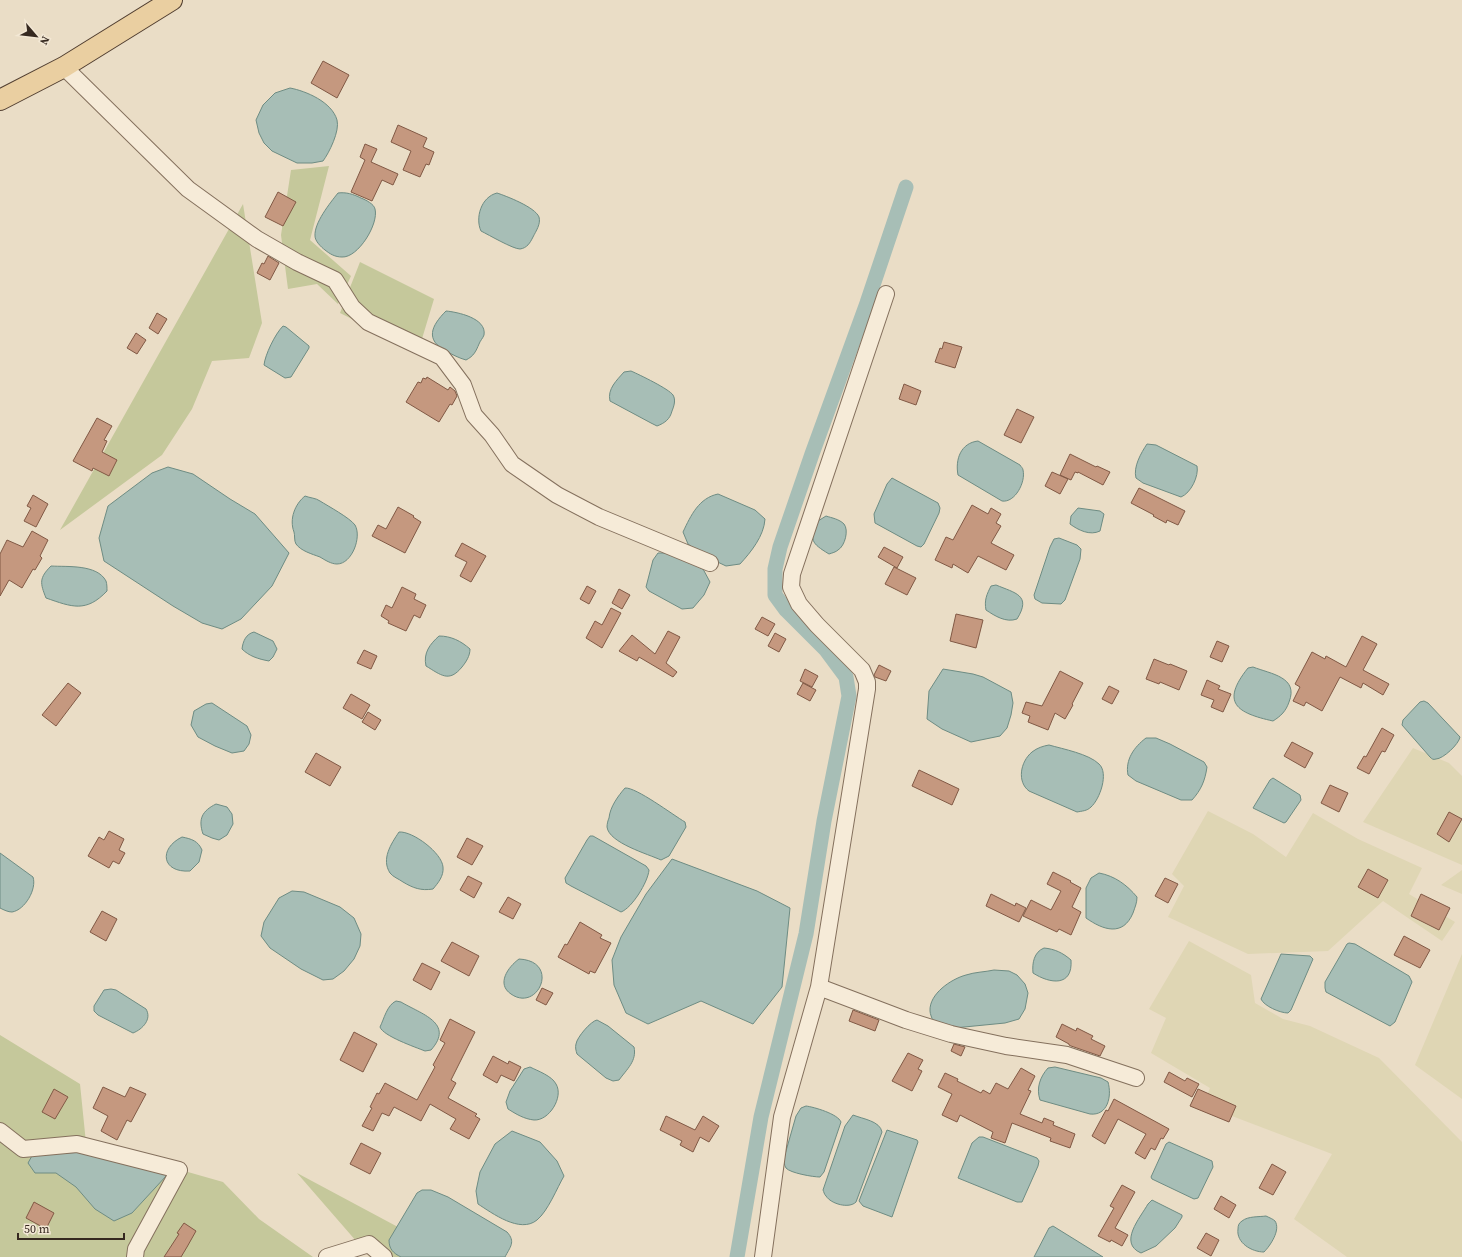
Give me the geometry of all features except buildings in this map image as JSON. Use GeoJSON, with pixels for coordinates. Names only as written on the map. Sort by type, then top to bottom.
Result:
{"type":"FeatureCollection","features":[{"type":"Feature","properties":{"kind":"main road"},"geometry":{"type":"LineString","coordinates":[[0,100],[64,67],[172,0]]}},
{"type":"Feature","properties":{"kind":"street"},"geometry":{"type":"LineString","coordinates":[[64,67],[188,189],[257,239],[297,262],[335,280],[352,307],[368,322],[442,357],[463,385],[474,415],[492,435],[512,464],[557,495],[599,517],[710,563]]}},
{"type":"Feature","properties":{"kind":"street"},"geometry":{"type":"LineString","coordinates":[[763,1257],[782,1117],[819,986],[867,689],[862,670],[817,625],[799,604],[791,586],[792,574],[886,294]]}},
{"type":"Feature","properties":{"kind":"street"},"geometry":{"type":"LineString","coordinates":[[819,986],[906,1020],[951,1034],[1006,1046],[1066,1055],[1136,1078]]}},
{"type":"Feature","properties":{"kind":"street"},"geometry":{"type":"LineString","coordinates":[[0,1131],[23,1149],[77,1144],[179,1170],[136,1249],[136,1257]]}},
{"type":"Feature","properties":{"kind":"street"},"geometry":{"type":"LineString","coordinates":[[327,1257],[369,1244],[384,1257]]}},
{"type":"Feature","properties":{"kind":"shaded area"},"geometry":{"type":"Polygon","coordinates":[[[1413,748],[1449,763],[1462,776],[1462,865],[1363,822],[1413,748]]]}},
{"type":"Feature","properties":{"kind":"shaded area"},"geometry":{"type":"Polygon","coordinates":[[[1208,811],[1253,834],[1286,857],[1313,813],[1358,839],[1422,868],[1409,894],[1455,922],[1442,941],[1383,901],[1328,951],[1248,954],[1168,917],[1184,886],[1172,874],[1208,811]]]}},
{"type":"Feature","properties":{"kind":"shaded area"},"geometry":{"type":"Polygon","coordinates":[[[1462,870],[1462,894],[1441,885],[1462,870]]]}},
{"type":"Feature","properties":{"kind":"shaded area"},"geometry":{"type":"Polygon","coordinates":[[[1189,941],[1251,975],[1255,1003],[1283,1019],[1310,1026],[1379,1058],[1462,1142],[1462,1257],[1347,1257],[1294,1219],[1332,1154],[1203,1105],[1210,1088],[1151,1053],[1166,1018],[1149,1009],[1189,941]]]}},
{"type":"Feature","properties":{"kind":"shaded area"},"geometry":{"type":"Polygon","coordinates":[[[1462,954],[1462,1099],[1415,1065],[1462,954]]]}},
{"type":"Feature","properties":{"kind":"green space"},"geometry":{"type":"Polygon","coordinates":[[[329,166],[310,240],[351,276],[338,304],[317,284],[288,289],[281,235],[291,170],[329,166]]]}},
{"type":"Feature","properties":{"kind":"green space"},"geometry":{"type":"Polygon","coordinates":[[[243,204],[262,323],[249,358],[212,361],[192,409],[162,455],[60,530],[243,204]]]}},
{"type":"Feature","properties":{"kind":"green space"},"geometry":{"type":"Polygon","coordinates":[[[360,262],[434,299],[418,352],[340,313],[360,262]]]}},
{"type":"Feature","properties":{"kind":"green space"},"geometry":{"type":"Polygon","coordinates":[[[0,1035],[80,1084],[86,1143],[223,1182],[259,1219],[313,1257],[0,1257],[0,1035]]]}},
{"type":"Feature","properties":{"kind":"green space"},"geometry":{"type":"Polygon","coordinates":[[[297,1173],[454,1257],[370,1257],[297,1173]]]}},
{"type":"Feature","properties":{"kind":"water"},"geometry":{"type":"Polygon","coordinates":[[[290,88],[318,98],[330,108],[337,120],[338,125],[335,136],[323,161],[297,163],[272,151],[264,143],[259,133],[256,120],[263,105],[275,93],[290,88]]]}},
{"type":"Feature","properties":{"kind":"water"},"geometry":{"type":"Polygon","coordinates":[[[338,193],[352,194],[370,202],[375,209],[374,223],[366,239],[354,252],[348,256],[342,257],[333,255],[325,250],[320,246],[315,238],[315,231],[320,219],[338,193]]]}},
{"type":"Feature","properties":{"kind":"water"},"geometry":{"type":"Polygon","coordinates":[[[497,193],[532,209],[539,217],[539,225],[537,230],[525,248],[520,249],[512,247],[481,231],[479,226],[479,214],[483,203],[491,195],[497,193]]]}},
{"type":"Feature","properties":{"kind":"water"},"geometry":{"type":"Polygon","coordinates":[[[446,311],[470,317],[481,324],[484,329],[484,335],[476,351],[466,360],[439,347],[435,342],[432,332],[437,322],[446,311]]]}},
{"type":"Feature","properties":{"kind":"water"},"geometry":{"type":"Polygon","coordinates":[[[283,326],[309,346],[291,377],[285,378],[264,365],[271,345],[283,326]]]}},
{"type":"Feature","properties":{"kind":"water"},"geometry":{"type":"Polygon","coordinates":[[[631,371],[660,386],[673,395],[674,403],[671,414],[662,424],[657,426],[610,401],[609,397],[613,385],[624,372],[631,371]]]}},
{"type":"Feature","properties":{"kind":"water"},"geometry":{"type":"Polygon","coordinates":[[[978,441],[1020,465],[1023,469],[1023,480],[1021,486],[1011,499],[1002,501],[958,475],[957,463],[960,453],[967,445],[978,441]]]}},
{"type":"Feature","properties":{"kind":"water"},"geometry":{"type":"Polygon","coordinates":[[[1147,444],[1156,445],[1197,466],[1197,474],[1194,484],[1185,495],[1181,497],[1143,483],[1136,478],[1135,474],[1137,465],[1147,444]]]}},
{"type":"Feature","properties":{"kind":"water"},"geometry":{"type":"Polygon","coordinates":[[[168,467],[193,474],[255,514],[289,553],[272,586],[241,619],[222,629],[202,623],[104,561],[99,538],[108,506],[152,473],[168,467]]]}},
{"type":"Feature","properties":{"kind":"water"},"geometry":{"type":"Polygon","coordinates":[[[892,478],[938,503],[940,508],[939,513],[924,544],[921,547],[875,523],[874,514],[887,484],[892,478]]]}},
{"type":"Feature","properties":{"kind":"water"},"geometry":{"type":"Polygon","coordinates":[[[718,494],[755,510],[765,519],[760,538],[740,564],[726,566],[705,556],[688,544],[683,532],[696,508],[706,499],[718,494]]]}},
{"type":"Feature","properties":{"kind":"water"},"geometry":{"type":"Polygon","coordinates":[[[305,496],[318,500],[344,516],[355,525],[357,530],[356,543],[347,560],[337,564],[330,563],[304,550],[296,544],[292,522],[298,503],[305,496]]]}},
{"type":"Feature","properties":{"kind":"water"},"geometry":{"type":"Polygon","coordinates":[[[1078,508],[1100,511],[1104,514],[1100,531],[1088,533],[1070,524],[1071,516],[1078,508]]]}},
{"type":"Feature","properties":{"kind":"water"},"geometry":{"type":"Polygon","coordinates":[[[826,516],[842,522],[846,530],[846,538],[843,545],[837,551],[829,554],[818,547],[813,540],[813,533],[818,521],[826,516]]]}},
{"type":"Feature","properties":{"kind":"water"},"geometry":{"type":"Polygon","coordinates":[[[1059,538],[1077,545],[1081,549],[1080,559],[1065,600],[1061,604],[1042,603],[1035,599],[1034,595],[1050,547],[1054,539],[1059,538]]]}},
{"type":"Feature","properties":{"kind":"water"},"geometry":{"type":"Polygon","coordinates":[[[658,553],[669,553],[703,569],[710,582],[704,595],[693,608],[682,609],[649,591],[646,587],[653,560],[658,553]]]}},
{"type":"Feature","properties":{"kind":"water"},"geometry":{"type":"Polygon","coordinates":[[[51,566],[89,569],[96,572],[106,581],[107,591],[92,603],[78,606],[71,606],[46,598],[42,581],[44,574],[51,566]]]}},
{"type":"Feature","properties":{"kind":"water"},"geometry":{"type":"Polygon","coordinates":[[[996,585],[1015,593],[1022,600],[1023,605],[1017,619],[1009,620],[997,617],[986,610],[985,603],[987,594],[991,586],[996,585]]]}},
{"type":"Feature","properties":{"kind":"water"},"geometry":{"type":"Polygon","coordinates":[[[254,632],[273,641],[277,649],[269,661],[254,657],[242,649],[245,638],[254,632]]]}},
{"type":"Feature","properties":{"kind":"water"},"geometry":{"type":"Polygon","coordinates":[[[439,636],[456,640],[470,649],[469,656],[465,663],[453,675],[445,676],[426,666],[426,653],[439,636]]]}},
{"type":"Feature","properties":{"kind":"water"},"geometry":{"type":"Polygon","coordinates":[[[1253,667],[1282,678],[1290,687],[1291,694],[1285,711],[1273,721],[1250,714],[1236,705],[1234,698],[1235,690],[1248,668],[1253,667]]]}},
{"type":"Feature","properties":{"kind":"water"},"geometry":{"type":"Polygon","coordinates":[[[943,669],[983,677],[1011,692],[1013,703],[1011,715],[1007,728],[1000,736],[971,742],[942,729],[927,719],[929,691],[943,669]]]}},
{"type":"Feature","properties":{"kind":"water"},"geometry":{"type":"Polygon","coordinates":[[[1424,701],[1428,703],[1460,737],[1457,743],[1443,757],[1433,759],[1430,757],[1402,725],[1403,720],[1420,702],[1424,701]]]}},
{"type":"Feature","properties":{"kind":"water"},"geometry":{"type":"Polygon","coordinates":[[[212,703],[247,726],[251,735],[249,744],[244,751],[232,753],[198,737],[191,725],[194,711],[206,704],[212,703]]]}},
{"type":"Feature","properties":{"kind":"water"},"geometry":{"type":"Polygon","coordinates":[[[1146,738],[1156,738],[1204,762],[1207,767],[1204,781],[1198,793],[1192,800],[1181,800],[1136,781],[1128,775],[1127,769],[1131,754],[1146,738]]]}},
{"type":"Feature","properties":{"kind":"water"},"geometry":{"type":"Polygon","coordinates":[[[1049,745],[1089,757],[1095,760],[1102,768],[1103,779],[1100,792],[1094,803],[1084,811],[1077,812],[1029,791],[1025,787],[1022,772],[1025,761],[1028,756],[1040,747],[1049,745]]]}},
{"type":"Feature","properties":{"kind":"water"},"geometry":{"type":"Polygon","coordinates":[[[1273,778],[1300,795],[1301,800],[1284,823],[1253,808],[1270,780],[1273,778]]]}},
{"type":"Feature","properties":{"kind":"water"},"geometry":{"type":"Polygon","coordinates":[[[625,788],[646,796],[685,822],[686,827],[669,856],[661,860],[622,843],[609,833],[607,826],[611,810],[617,798],[625,788]]]}},
{"type":"Feature","properties":{"kind":"water"},"geometry":{"type":"Polygon","coordinates":[[[216,804],[227,807],[232,814],[233,824],[227,835],[219,840],[203,834],[201,824],[204,813],[216,804]]]}},
{"type":"Feature","properties":{"kind":"water"},"geometry":{"type":"Polygon","coordinates":[[[399,832],[412,835],[419,839],[438,855],[443,867],[443,873],[433,889],[425,890],[407,884],[393,876],[387,868],[386,862],[388,852],[399,832]]]}},
{"type":"Feature","properties":{"kind":"water"},"geometry":{"type":"Polygon","coordinates":[[[590,836],[593,836],[646,866],[649,870],[646,881],[639,894],[625,910],[621,912],[566,883],[565,878],[590,836]]]}},
{"type":"Feature","properties":{"kind":"water"},"geometry":{"type":"Polygon","coordinates":[[[182,837],[199,844],[202,850],[199,862],[190,871],[181,871],[174,868],[166,859],[169,848],[174,842],[182,837]]]}},
{"type":"Feature","properties":{"kind":"water"},"geometry":{"type":"Polygon","coordinates":[[[0,853],[33,877],[34,882],[32,893],[29,898],[21,907],[12,912],[0,908],[0,853]]]}},
{"type":"Feature","properties":{"kind":"water"},"geometry":{"type":"Polygon","coordinates":[[[672,859],[757,891],[790,908],[782,987],[753,1024],[701,1001],[648,1024],[626,1013],[614,985],[612,960],[621,937],[646,894],[672,859]]]}},
{"type":"Feature","properties":{"kind":"water"},"geometry":{"type":"Polygon","coordinates":[[[1099,873],[1110,876],[1120,882],[1137,897],[1133,913],[1129,921],[1124,926],[1112,929],[1106,928],[1099,926],[1086,918],[1086,888],[1091,878],[1099,873]]]}},
{"type":"Feature","properties":{"kind":"water"},"geometry":{"type":"Polygon","coordinates":[[[292,891],[304,892],[340,907],[354,918],[361,934],[360,946],[354,959],[344,971],[333,979],[323,980],[301,969],[270,948],[261,936],[264,922],[279,898],[292,891]]]}},
{"type":"Feature","properties":{"kind":"water"},"geometry":{"type":"Polygon","coordinates":[[[1349,943],[1355,944],[1409,976],[1412,982],[1395,1022],[1390,1026],[1326,992],[1325,982],[1349,943]]]}},
{"type":"Feature","properties":{"kind":"water"},"geometry":{"type":"Polygon","coordinates":[[[1044,948],[1059,952],[1071,960],[1071,969],[1064,979],[1053,981],[1033,973],[1034,958],[1038,952],[1044,948]]]}},
{"type":"Feature","properties":{"kind":"water"},"geometry":{"type":"Polygon","coordinates":[[[1281,954],[1310,956],[1313,959],[1291,1010],[1288,1013],[1273,1009],[1265,1004],[1261,999],[1281,954]]]}},
{"type":"Feature","properties":{"kind":"water"},"geometry":{"type":"Polygon","coordinates":[[[519,959],[532,962],[539,968],[542,976],[541,984],[536,992],[530,997],[521,998],[511,994],[504,985],[505,976],[511,966],[519,959]]]}},
{"type":"Feature","properties":{"kind":"water"},"geometry":{"type":"Polygon","coordinates":[[[994,970],[1009,971],[1017,975],[1025,984],[1028,993],[1025,1009],[1019,1019],[1005,1023],[954,1028],[933,1021],[930,1012],[931,1005],[933,999],[942,988],[960,977],[973,973],[994,970]]]}},
{"type":"Feature","properties":{"kind":"water"},"geometry":{"type":"Polygon","coordinates":[[[104,990],[116,990],[146,1009],[148,1013],[147,1020],[140,1029],[133,1033],[98,1015],[94,1011],[94,1006],[104,990]]]}},
{"type":"Feature","properties":{"kind":"water"},"geometry":{"type":"Polygon","coordinates":[[[396,1001],[401,1002],[426,1015],[437,1026],[439,1033],[437,1041],[431,1050],[425,1051],[407,1044],[382,1030],[380,1027],[386,1012],[396,1001]]]}},
{"type":"Feature","properties":{"kind":"water"},"geometry":{"type":"Polygon","coordinates":[[[597,1020],[608,1026],[634,1047],[635,1052],[633,1061],[619,1080],[613,1081],[606,1078],[577,1054],[576,1045],[579,1037],[588,1026],[597,1020]]]}},
{"type":"Feature","properties":{"kind":"water"},"geometry":{"type":"Polygon","coordinates":[[[530,1067],[554,1081],[558,1089],[557,1101],[554,1107],[545,1117],[534,1120],[523,1117],[508,1109],[506,1102],[510,1091],[524,1069],[530,1067]]]}},
{"type":"Feature","properties":{"kind":"water"},"geometry":{"type":"Polygon","coordinates":[[[1055,1067],[1101,1078],[1108,1082],[1109,1099],[1105,1108],[1096,1114],[1090,1114],[1040,1100],[1038,1091],[1041,1079],[1048,1068],[1055,1067]]]}},
{"type":"Feature","properties":{"kind":"water"},"geometry":{"type":"Polygon","coordinates":[[[806,1106],[820,1109],[831,1114],[841,1122],[824,1172],[820,1177],[792,1172],[786,1168],[784,1164],[784,1158],[796,1116],[801,1108],[806,1106]]]}},
{"type":"Feature","properties":{"kind":"water"},"geometry":{"type":"Polygon","coordinates":[[[853,1115],[875,1123],[881,1128],[882,1132],[856,1202],[849,1205],[840,1205],[828,1199],[823,1190],[845,1126],[853,1115]]]}},
{"type":"Feature","properties":{"kind":"water"},"geometry":{"type":"Polygon","coordinates":[[[887,1130],[917,1140],[918,1142],[892,1217],[863,1206],[859,1201],[887,1130]]]}},
{"type":"Feature","properties":{"kind":"water"},"geometry":{"type":"Polygon","coordinates":[[[512,1131],[540,1142],[557,1161],[564,1176],[545,1211],[537,1220],[530,1224],[523,1225],[506,1221],[478,1204],[476,1191],[480,1172],[495,1144],[512,1131]]]}},
{"type":"Feature","properties":{"kind":"water"},"geometry":{"type":"Polygon","coordinates":[[[979,1137],[983,1137],[1037,1158],[1039,1161],[1022,1202],[1017,1202],[958,1178],[972,1143],[979,1137]]]}},
{"type":"Feature","properties":{"kind":"water"},"geometry":{"type":"Polygon","coordinates":[[[1169,1142],[1212,1161],[1213,1167],[1198,1198],[1194,1199],[1152,1179],[1151,1177],[1166,1144],[1169,1142]]]}},
{"type":"Feature","properties":{"kind":"water"},"geometry":{"type":"Polygon","coordinates":[[[91,1152],[167,1175],[132,1213],[114,1221],[95,1209],[76,1187],[56,1173],[35,1173],[28,1163],[33,1154],[91,1152]]]}},
{"type":"Feature","properties":{"kind":"water"},"geometry":{"type":"Polygon","coordinates":[[[422,1190],[431,1190],[448,1197],[507,1232],[512,1242],[505,1257],[401,1257],[396,1254],[391,1248],[389,1240],[417,1193],[422,1190]]]}},
{"type":"Feature","properties":{"kind":"water"},"geometry":{"type":"Polygon","coordinates":[[[1152,1200],[1182,1215],[1182,1217],[1175,1228],[1156,1246],[1141,1253],[1134,1249],[1131,1243],[1131,1237],[1136,1223],[1152,1200]]]}},
{"type":"Feature","properties":{"kind":"water"},"geometry":{"type":"Polygon","coordinates":[[[1266,1216],[1275,1221],[1277,1229],[1269,1246],[1264,1252],[1259,1252],[1246,1246],[1242,1242],[1238,1234],[1238,1225],[1247,1218],[1266,1216]]]}},
{"type":"Feature","properties":{"kind":"water"},"geometry":{"type":"Polygon","coordinates":[[[1053,1226],[1103,1257],[1034,1257],[1049,1228],[1053,1226]]]}},
{"type":"Feature","properties":{"kind":"waterway"},"geometry":{"type":"LineString","coordinates":[[737,1257],[761,1117],[806,934],[824,821],[849,696],[846,677],[826,650],[786,610],[775,595],[775,569],[780,547],[867,303],[906,187]]}}]}
